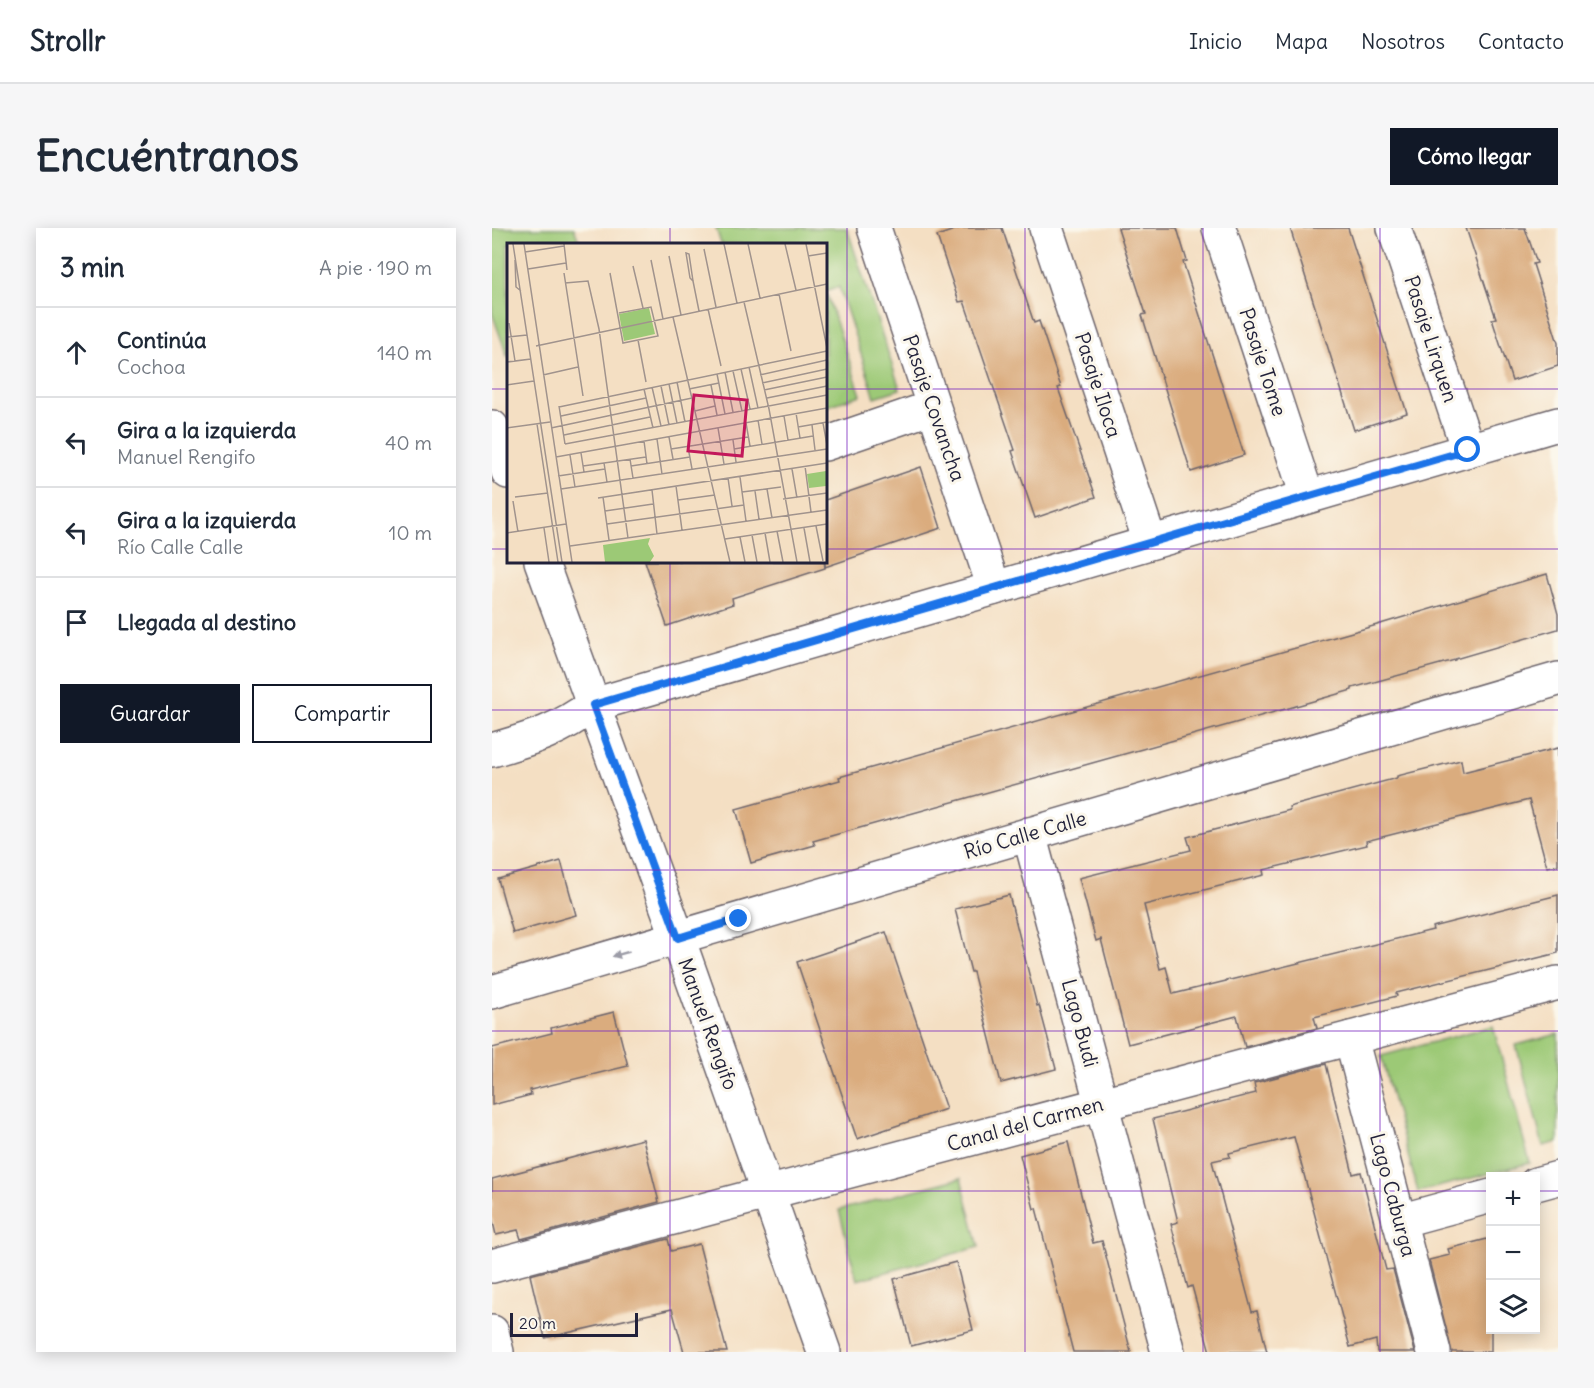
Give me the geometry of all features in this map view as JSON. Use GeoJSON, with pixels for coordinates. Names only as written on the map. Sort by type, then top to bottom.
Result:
{"type":"FeatureCollection","features":[{"type":"Feature","properties":{"kind":"street","name":"Pasaje Covancha"},"geometry":{"type":"LineString","coordinates":[[873,228],[994,588]]}},
{"type":"Feature","properties":{"kind":"street","name":"Pasaje Iloca"},"geometry":{"type":"LineString","coordinates":[[1046,228],[1150,542]]}},
{"type":"Feature","properties":{"kind":"street","name":"Pasaje Tome"},"geometry":{"type":"LineString","coordinates":[[1219,228],[1307,496]]}},
{"type":"Feature","properties":{"kind":"street","name":"Pasaje Lirquen"},"geometry":{"type":"LineString","coordinates":[[1394,228],[1468,450]]}},
{"type":"Feature","properties":{"kind":"street"},"geometry":{"type":"LineString","coordinates":[[826,444],[933,407]]}},
{"type":"Feature","properties":{"kind":"street"},"geometry":{"type":"LineString","coordinates":[[492,750],[555,730],[593,705],[1558,424]]}},
{"type":"Feature","properties":{"kind":"street"},"geometry":{"type":"LineString","coordinates":[[492,427],[507,469]]}},
{"type":"Feature","properties":{"kind":"street","name":"Manuel Rengifo"},"geometry":{"type":"LineString","coordinates":[[541,562],[678,938],[824,1352]]}},
{"type":"Feature","properties":{"kind":"street","name":"Río Calle Calle"},"geometry":{"type":"LineString","coordinates":[[492,992],[1558,679]]}},
{"type":"Feature","properties":{"kind":"street","name":"Lago Budi"},"geometry":{"type":"LineString","coordinates":[[1029,834],[1168,1352]]}},
{"type":"Feature","properties":{"kind":"street","name":"Canal del Carmen"},"geometry":{"type":"LineString","coordinates":[[492,1266],[1558,983]]}},
{"type":"Feature","properties":{"kind":"street","name":"Lago Caburga"},"geometry":{"type":"LineString","coordinates":[[1351,1038],[1434,1352]]}},
{"type":"Feature","properties":{"kind":"street"},"geometry":{"type":"LineString","coordinates":[[1540,1183],[1558,1178]]}},
{"type":"Feature","properties":{"kind":"street"},"geometry":{"type":"LineString","coordinates":[[1400,1221],[1486,1197]]}},
{"type":"Feature","properties":{"kind":"street"},"geometry":{"type":"LineString","coordinates":[[492,1332],[497,1352]]}},
{"type":"Feature","properties":{"kind":"green space"},"geometry":{"type":"Polygon","coordinates":[[[492,228],[574,228],[580,243],[507,243],[507,355],[492,313],[492,228]]]}},
{"type":"Feature","properties":{"kind":"green space"},"geometry":{"type":"Polygon","coordinates":[[[716,228],[847,228],[900,389],[875,397],[839,287],[826,292],[826,243],[721,243],[716,228]]]}},
{"type":"Feature","properties":{"kind":"green space"},"geometry":{"type":"Polygon","coordinates":[[[826,295],[827,295],[861,395],[826,407],[826,295]]]}},
{"type":"Feature","properties":{"kind":"green space"},"geometry":{"type":"Polygon","coordinates":[[[1493,1026],[1530,1163],[1495,1172],[1486,1172],[1486,1174],[1418,1192],[1381,1056],[1493,1026]]]}},
{"type":"Feature","properties":{"kind":"green space"},"geometry":{"type":"Polygon","coordinates":[[[1558,1034],[1558,1142],[1543,1146],[1516,1045],[1558,1034]]]}},
{"type":"Feature","properties":{"kind":"green space"},"geometry":{"type":"Polygon","coordinates":[[[961,1178],[979,1247],[857,1280],[839,1210],[961,1178]]]}},
{"type":"Feature","properties":{"kind":"building"},"geometry":{"type":"Polygon","coordinates":[[[960,228],[1002,228],[1034,323],[1039,321],[1061,387],[1058,388],[1096,497],[1035,518],[1012,451],[1015,450],[964,301],[959,302],[937,236],[960,228]]]}},
{"type":"Feature","properties":{"kind":"building"},"geometry":{"type":"Polygon","coordinates":[[[1118,228],[1177,228],[1187,261],[1183,262],[1244,455],[1191,472],[1142,315],[1146,314],[1118,228]]]}},
{"type":"Feature","properties":{"kind":"building"},"geometry":{"type":"Polygon","coordinates":[[[1290,228],[1348,228],[1407,413],[1354,430],[1290,228]]]}},
{"type":"Feature","properties":{"kind":"building"},"geometry":{"type":"Polygon","coordinates":[[[1466,228],[1525,228],[1537,263],[1533,264],[1558,343],[1558,366],[1512,381],[1492,319],[1496,318],[1466,228]]]}},
{"type":"Feature","properties":{"kind":"building"},"geometry":{"type":"Polygon","coordinates":[[[921,467],[941,528],[825,567],[826,500],[921,467]]]}},
{"type":"Feature","properties":{"kind":"building"},"geometry":{"type":"Polygon","coordinates":[[[645,562],[824,562],[825,568],[732,598],[733,604],[667,626],[645,562]]]}},
{"type":"Feature","properties":{"kind":"building"},"geometry":{"type":"Polygon","coordinates":[[[1547,574],[1558,614],[1558,629],[1289,708],[813,841],[815,845],[751,863],[736,809],[840,780],[839,777],[1377,625],[1547,574]]]}},
{"type":"Feature","properties":{"kind":"building"},"geometry":{"type":"Polygon","coordinates":[[[1558,748],[1558,865],[1547,867],[1529,800],[1366,841],[1367,845],[1263,870],[1264,875],[1144,905],[1160,969],[1166,967],[1173,994],[1433,930],[1432,927],[1558,895],[1558,953],[1396,993],[1397,996],[1314,1017],[1317,1028],[1245,1047],[1237,1016],[1128,1044],[1101,939],[1096,941],[1079,878],[1191,850],[1187,837],[1290,810],[1289,807],[1397,778],[1397,776],[1461,760],[1463,772],[1558,748]]]}},
{"type":"Feature","properties":{"kind":"building"},"geometry":{"type":"Polygon","coordinates":[[[561,861],[576,915],[513,933],[498,879],[561,861]]]}},
{"type":"Feature","properties":{"kind":"building"},"geometry":{"type":"Polygon","coordinates":[[[1009,895],[1037,1006],[1039,1005],[1056,1069],[1001,1083],[955,909],[1009,895]]]}},
{"type":"Feature","properties":{"kind":"building"},"geometry":{"type":"Polygon","coordinates":[[[886,932],[946,1109],[857,1139],[797,962],[886,932]]]}},
{"type":"Feature","properties":{"kind":"building"},"geometry":{"type":"Polygon","coordinates":[[[614,1012],[628,1066],[530,1090],[531,1095],[492,1105],[492,1048],[552,1033],[551,1028],[614,1012]]]}},
{"type":"Feature","properties":{"kind":"building"},"geometry":{"type":"Polygon","coordinates":[[[1326,1064],[1353,1174],[1361,1172],[1386,1270],[1393,1269],[1415,1352],[1377,1352],[1376,1340],[1350,1347],[1294,1137],[1229,1153],[1230,1157],[1212,1161],[1252,1312],[1257,1311],[1267,1352],[1210,1352],[1192,1286],[1188,1288],[1171,1224],[1178,1222],[1153,1119],[1256,1093],[1254,1083],[1326,1064]]]}},
{"type":"Feature","properties":{"kind":"building"},"geometry":{"type":"Polygon","coordinates":[[[643,1139],[659,1202],[521,1239],[518,1230],[496,1235],[492,1218],[492,1179],[643,1139]]]}},
{"type":"Feature","properties":{"kind":"building"},"geometry":{"type":"Polygon","coordinates":[[[1068,1142],[1093,1243],[1102,1241],[1131,1352],[1073,1352],[1020,1155],[1068,1142]]]}},
{"type":"Feature","properties":{"kind":"building"},"geometry":{"type":"Polygon","coordinates":[[[668,1239],[671,1251],[699,1244],[727,1352],[684,1352],[672,1309],[545,1338],[530,1275],[668,1239]]]}},
{"type":"Feature","properties":{"kind":"building"},"geometry":{"type":"Polygon","coordinates":[[[1486,1239],[1486,1334],[1491,1334],[1491,1352],[1452,1352],[1429,1260],[1450,1255],[1448,1249],[1486,1239]]]}},
{"type":"Feature","properties":{"kind":"building"},"geometry":{"type":"Polygon","coordinates":[[[956,1262],[973,1330],[911,1346],[894,1279],[956,1262]]]}},
{"type":"Feature","properties":{"kind":"route"},"geometry":{"type":"LineString","coordinates":[[739,919],[678,938],[593,705],[1468,450]]}}]}
